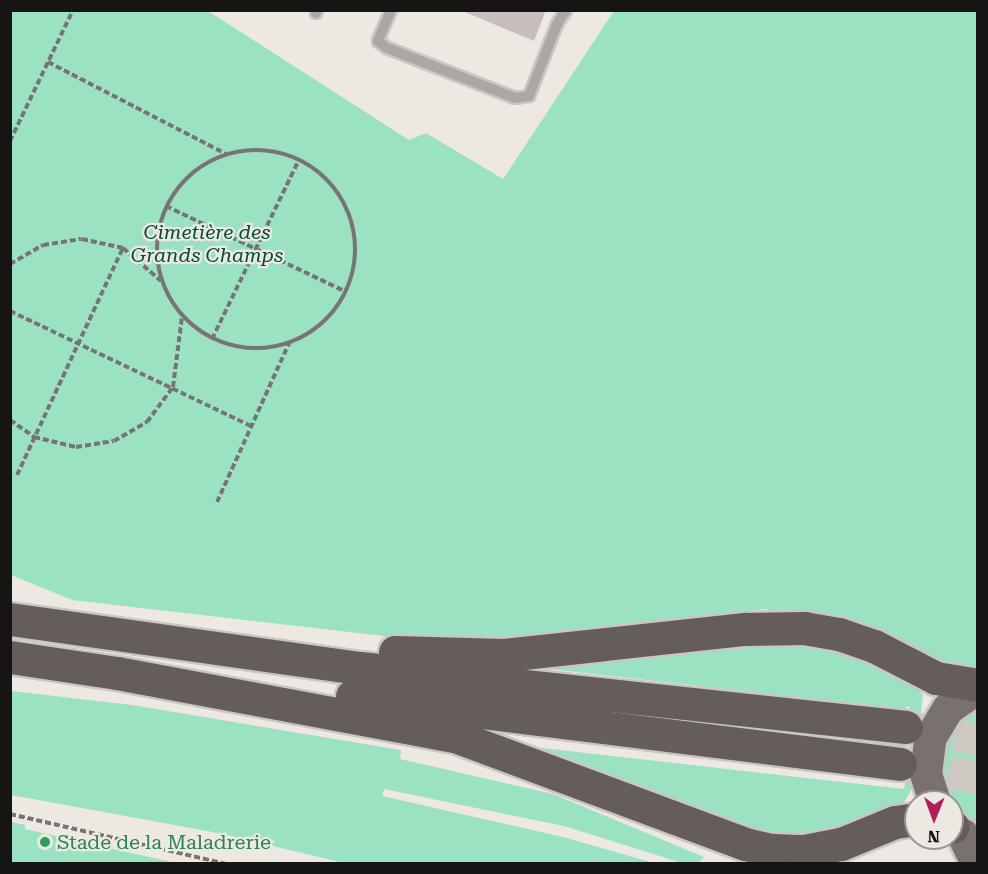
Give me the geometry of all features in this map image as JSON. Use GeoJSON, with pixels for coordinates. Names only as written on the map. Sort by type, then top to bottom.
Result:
{"type":"FeatureCollection","features":[{"type":"Feature","properties":{"kind":"highway"},"geometry":{"type":"LineString","coordinates":[[10,618],[360,668],[906,727]]}},
{"type":"Feature","properties":{"kind":"highway"},"geometry":{"type":"LineString","coordinates":[[121,634],[364,651],[504,655],[745,629],[804,628],[839,634],[874,646],[936,678],[978,686]]}},
{"type":"Feature","properties":{"kind":"highway"},"geometry":{"type":"LineString","coordinates":[[10,657],[117,673],[455,736],[745,844],[772,850],[804,851],[841,844],[895,822],[904,821]]}},
{"type":"Feature","properties":{"kind":"highway"},"geometry":{"type":"LineString","coordinates":[[117,673],[356,697],[900,764]]}},
{"type":"Feature","properties":{"kind":"main road"},"geometry":{"type":"LineString","coordinates":[[935,790],[926,774],[930,739],[948,709],[978,686]]}},
{"type":"Feature","properties":{"kind":"main road"},"geometry":{"type":"LineString","coordinates":[[964,842],[976,864]]}},
{"type":"Feature","properties":{"kind":"lane"},"geometry":{"type":"LineString","coordinates":[[391,10],[378,41],[387,48],[515,98],[530,96],[557,24],[566,10]]}},
{"type":"Feature","properties":{"kind":"path"},"geometry":{"type":"LineString","coordinates":[[10,141],[73,10]]}},
{"type":"Feature","properties":{"kind":"path"},"geometry":{"type":"LineString","coordinates":[[48,62],[226,154]]}},
{"type":"Feature","properties":{"kind":"path"},"geometry":{"type":"LineString","coordinates":[[251,150],[276,152],[300,160],[325,177],[344,202],[354,231],[355,262],[346,292],[332,314],[312,331],[289,343],[255,348],[237,347],[212,339],[182,316],[170,300],[161,281],[156,256],[158,230],[166,206],[181,183],[202,165],[226,154],[251,150]]}},
{"type":"Feature","properties":{"kind":"path"},"geometry":{"type":"LineString","coordinates":[[212,339],[300,160]]}},
{"type":"Feature","properties":{"kind":"path"},"geometry":{"type":"LineString","coordinates":[[166,206],[346,292]]}},
{"type":"Feature","properties":{"kind":"path"},"geometry":{"type":"LineString","coordinates":[[10,264],[43,245],[82,239],[123,248],[161,281]]}},
{"type":"Feature","properties":{"kind":"path"},"geometry":{"type":"LineString","coordinates":[[17,475],[123,248]]}},
{"type":"Feature","properties":{"kind":"path"},"geometry":{"type":"LineString","coordinates":[[10,311],[251,426]]}},
{"type":"Feature","properties":{"kind":"path"},"geometry":{"type":"LineString","coordinates":[[10,420],[34,437],[76,447],[114,441],[147,422],[173,387],[182,316]]}},
{"type":"Feature","properties":{"kind":"path"},"geometry":{"type":"LineString","coordinates":[[217,502],[289,343]]}},
{"type":"Feature","properties":{"kind":"path"},"geometry":{"type":"LineString","coordinates":[[10,814],[227,864]]}},
{"type":"Feature","properties":{"kind":"green space","name":"Cimetière des Grands Champs"},"geometry":{"type":"Polygon","coordinates":[[[10,11],[208,11],[409,140],[426,133],[503,179],[614,11],[977,11],[977,670],[932,665],[832,623],[764,609],[471,646],[72,600],[11,575],[10,11]]]}},
{"type":"Feature","properties":{"kind":"green space"},"geometry":{"type":"Polygon","coordinates":[[[802,640],[846,648],[914,683],[923,695],[911,790],[904,790],[902,806],[837,834],[768,837],[541,751],[542,748],[904,789],[914,713],[910,712],[909,706],[902,709],[537,666],[802,640]]]}},
{"type":"Feature","properties":{"kind":"green space"},"geometry":{"type":"Polygon","coordinates":[[[11,691],[132,705],[401,750],[400,759],[553,794],[704,857],[698,863],[682,863],[564,826],[384,789],[382,796],[563,837],[654,863],[344,863],[218,833],[11,795],[11,691]]]}},
{"type":"Feature","properties":{"kind":"green space"},"geometry":{"type":"Polygon","coordinates":[[[977,706],[977,827],[964,817],[964,790],[943,789],[940,767],[943,745],[953,725],[977,706]]]}},
{"type":"Feature","properties":{"kind":"green space","name":"Stade de la Maladrerie"},"geometry":{"type":"Polygon","coordinates":[[[11,822],[25,825],[25,829],[176,863],[11,863],[11,822]]]}},
{"type":"Feature","properties":{"kind":"building"},"geometry":{"type":"Polygon","coordinates":[[[460,10],[546,10],[534,41],[460,10]]]}},
{"type":"Feature","properties":{"kind":"tunnel"},"geometry":{"type":"LineString","coordinates":[[906,727],[978,739]]}},
{"type":"Feature","properties":{"kind":"tunnel"},"geometry":{"type":"LineString","coordinates":[[900,764],[978,777]]}},
{"type":"Feature","properties":{"kind":"place","name":"Stade de la Maladrerie"},"geometry":{"type":"Point","coordinates":[45,842]}}]}
